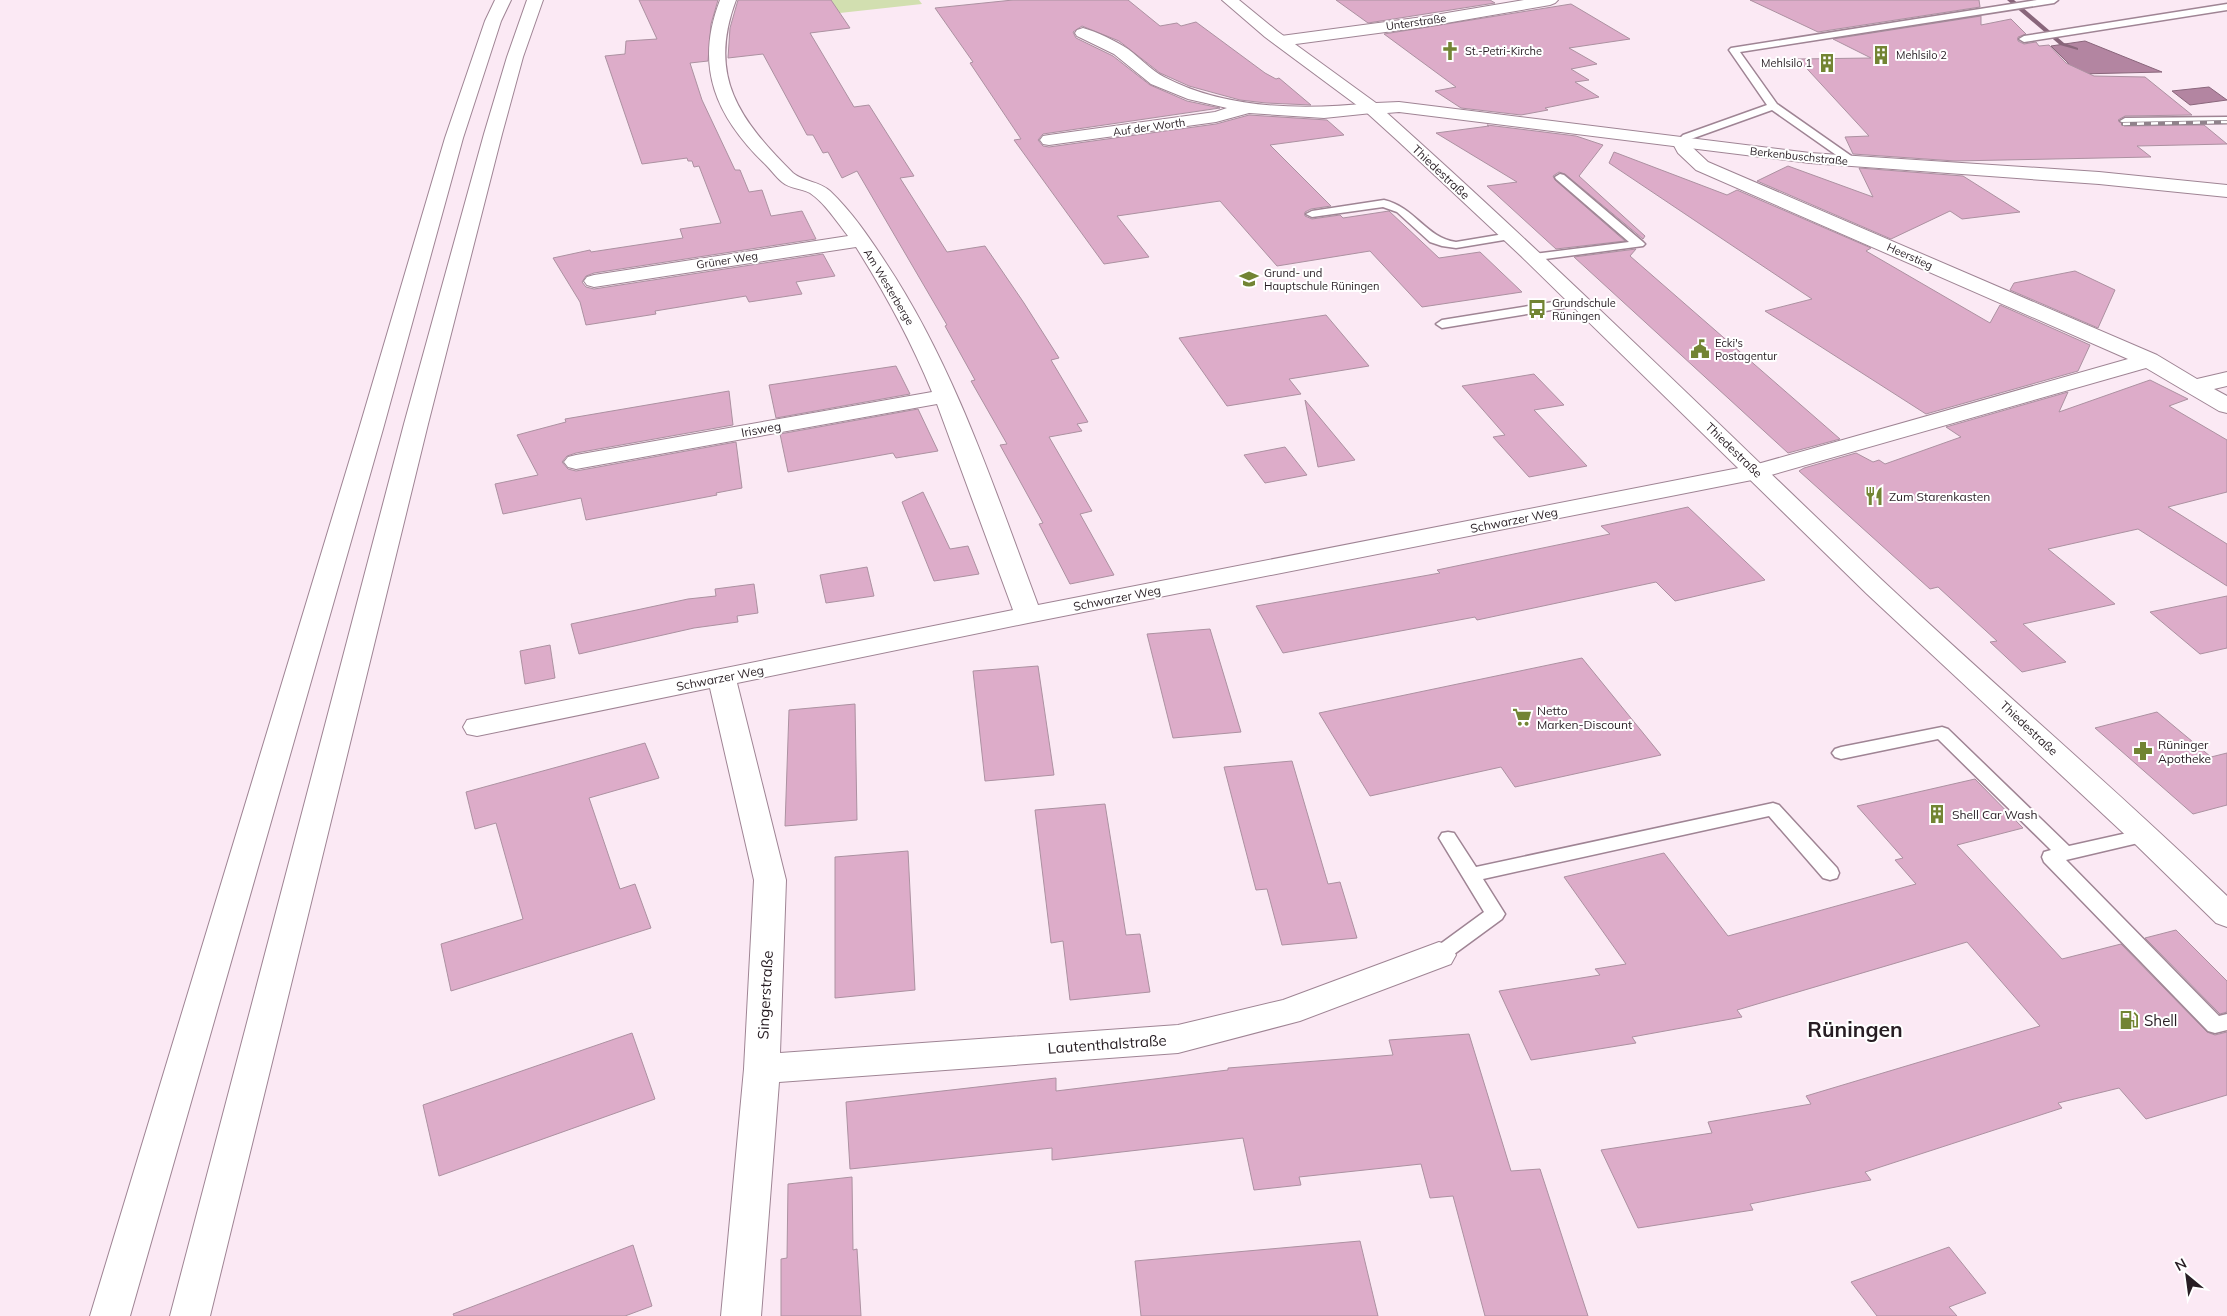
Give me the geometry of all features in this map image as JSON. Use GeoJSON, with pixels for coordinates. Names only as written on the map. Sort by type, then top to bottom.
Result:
{"type":"FeatureCollection","features":[{"type":"Feature","properties":{"kind":"main road"},"geometry":{"type":"LineString","coordinates":[[489,0],[493,21]]}},
{"type":"Feature","properties":{"kind":"main road"},"geometry":{"type":"LineString","coordinates":[[110,1316],[368,439],[454,138],[493,21],[503,0]]}},
{"type":"Feature","properties":{"kind":"main road"},"geometry":{"type":"LineString","coordinates":[[190,1316],[426,385],[493,134],[515,57],[535,0]]}},
{"type":"Feature","properties":{"kind":"main road","name":"Am Westerberge"},"geometry":{"type":"LineString","coordinates":[[728,0],[720,18],[716,44],[718,77],[726,101],[741,128],[753,143],[792,180],[818,190],[861,240],[907,315],[946,396],[1028,615]]}},
{"type":"Feature","properties":{"kind":"main road","name":"Thiedestraße"},"geometry":{"type":"LineString","coordinates":[[1230,0],[1281,41],[1372,108],[1534,258],[1876,588],[2145,835],[2227,915]]}},
{"type":"Feature","properties":{"kind":"main road","name":"Unterstraße"},"geometry":{"type":"LineString","coordinates":[[1281,41],[1423,22],[1550,0]]}},
{"type":"Feature","properties":{"kind":"main road","name":"Auf der Worth"},"geometry":{"type":"LineString","coordinates":[[1083,32],[1120,51],[1158,80],[1194,95],[1248,108],[1324,113],[1372,108]]}},
{"type":"Feature","properties":{"kind":"main road","name":"Berkenbuschstraße"},"geometry":{"type":"LineString","coordinates":[[1372,108],[1399,107],[1810,158],[2099,178],[2227,191]]}},
{"type":"Feature","properties":{"kind":"main road","name":"Auf der Worth"},"geometry":{"type":"LineString","coordinates":[[1048,140],[1216,118],[1248,108]]}},
{"type":"Feature","properties":{"kind":"main road","name":"Heerstieg"},"geometry":{"type":"LineString","coordinates":[[1680,142],[1684,149],[1702,166],[2149,360],[2227,406]]}},
{"type":"Feature","properties":{"kind":"main road","name":"Grüner Weg"},"geometry":{"type":"LineString","coordinates":[[594,281],[861,240]]}},
{"type":"Feature","properties":{"kind":"main road"},"geometry":{"type":"LineString","coordinates":[[1757,472],[2149,360]]}},
{"type":"Feature","properties":{"kind":"main road"},"geometry":{"type":"LineString","coordinates":[[2195,386],[2227,378]]}},
{"type":"Feature","properties":{"kind":"main road","name":"Irisweg"},"geometry":{"type":"LineString","coordinates":[[576,462],[946,396]]}},
{"type":"Feature","properties":{"kind":"main road","name":"Schwarzer Weg"},"geometry":{"type":"LineString","coordinates":[[477,727],[1028,615],[1757,472]]}},
{"type":"Feature","properties":{"kind":"main road","name":"Singerstraße"},"geometry":{"type":"LineString","coordinates":[[722,678],[770,880],[762,1069],[741,1316]]}},
{"type":"Feature","properties":{"kind":"main road","name":"Lautenthalstraße"},"geometry":{"type":"LineString","coordinates":[[762,1069],[1178,1039],[1288,1012],[1439,955]]}},
{"type":"Feature","properties":{"kind":"lane"},"geometry":{"type":"LineString","coordinates":[[1853,162],[1773,106],[1734,50],[2054,0]]}},
{"type":"Feature","properties":{"kind":"lane"},"geometry":{"type":"LineString","coordinates":[[2194,3],[2211,10]]}},
{"type":"Feature","properties":{"kind":"lane"},"geometry":{"type":"LineString","coordinates":[[2028,38],[2227,7]]}},
{"type":"Feature","properties":{"kind":"lane"},"geometry":{"type":"LineString","coordinates":[[1680,142],[1687,137],[1773,106]]}},
{"type":"Feature","properties":{"kind":"lane"},"geometry":{"type":"LineString","coordinates":[[2125,121],[2227,120]]}},
{"type":"Feature","properties":{"kind":"lane"},"geometry":{"type":"LineString","coordinates":[[1534,258],[1640,244],[1560,177]]}},
{"type":"Feature","properties":{"kind":"lane"},"geometry":{"type":"LineString","coordinates":[[1312,214],[1384,204],[1401,210],[1434,240],[1446,244],[1456,245],[1510,236]]}},
{"type":"Feature","properties":{"kind":"lane"},"geometry":{"type":"LineString","coordinates":[[1442,324],[1578,302]]}},
{"type":"Feature","properties":{"kind":"lane"},"geometry":{"type":"LineString","coordinates":[[1841,752],[1942,733],[2066,854]]}},
{"type":"Feature","properties":{"kind":"lane"},"geometry":{"type":"LineString","coordinates":[[1471,875],[1773,809],[1830,873]]}},
{"type":"Feature","properties":{"kind":"lane"},"geometry":{"type":"LineString","coordinates":[[2145,835],[2050,857],[2215,1025],[2227,1022]]}},
{"type":"Feature","properties":{"kind":"lane"},"geometry":{"type":"LineString","coordinates":[[1439,955],[1495,914],[1448,838]]}},
{"type":"Feature","properties":{"kind":"green space"},"geometry":{"type":"Polygon","coordinates":[[[741,0],[919,0],[922,4],[731,25],[741,0]]]}},
{"type":"Feature","properties":{"kind":"shaded area"},"geometry":{"type":"Polygon","coordinates":[[[2085,41],[2162,72],[2079,74],[2051,46],[2085,41]]]}},
{"type":"Feature","properties":{"kind":"shaded area"},"geometry":{"type":"Polygon","coordinates":[[[2209,87],[2227,100],[2190,105],[2172,91],[2209,87]]]}},
{"type":"Feature","properties":{"kind":"building"},"geometry":{"type":"Polygon","coordinates":[[[639,0],[718,0],[711,24],[708,61],[690,63],[702,100],[735,170],[740,170],[749,192],[762,190],[771,216],[802,211],[816,239],[594,273],[586,276],[582,282],[586,287],[594,289],[823,254],[835,276],[796,282],[802,294],[749,302],[746,296],[655,311],[656,314],[586,325],[580,302],[553,258],[590,250],[591,252],[683,238],[680,229],[721,223],[699,166],[694,167],[692,161],[688,161],[687,158],[642,164],[605,56],[625,54],[626,41],[657,39],[639,0]]]}},
{"type":"Feature","properties":{"kind":"building"},"geometry":{"type":"Polygon","coordinates":[[[738,0],[831,0],[850,28],[810,33],[854,107],[869,105],[914,176],[900,178],[947,252],[985,246],[1059,358],[1051,360],[1088,422],[1077,424],[1082,431],[1049,437],[1092,511],[1080,514],[1114,575],[1070,584],[1039,524],[1043,523],[1000,445],[1007,444],[971,381],[975,380],[945,326],[947,325],[857,171],[842,178],[828,152],[823,153],[813,135],[807,135],[763,54],[728,58],[730,28],[738,0]]]}},
{"type":"Feature","properties":{"kind":"building"},"geometry":{"type":"Polygon","coordinates":[[[1013,0],[1128,0],[1160,26],[1177,23],[1181,26],[1196,22],[1265,73],[1276,79],[1279,78],[1311,105],[1240,100],[1189,86],[1160,73],[1119,41],[1082,26],[1073,32],[1076,38],[1113,56],[1150,85],[1187,101],[1220,108],[1043,134],[1038,140],[1043,146],[1049,147],[1216,124],[1249,115],[1327,120],[1344,135],[1270,145],[1331,206],[1311,209],[1305,212],[1305,216],[1312,219],[1340,215],[1343,218],[1389,211],[1439,258],[1480,252],[1522,292],[1422,307],[1370,251],[1277,266],[1220,201],[1117,216],[1149,257],[1104,264],[1014,140],[1021,139],[970,63],[973,62],[935,8],[1013,0]]]}},
{"type":"Feature","properties":{"kind":"building"},"geometry":{"type":"Polygon","coordinates":[[[1336,0],[1490,0],[1495,3],[1368,23],[1336,0]]]}},
{"type":"Feature","properties":{"kind":"building"},"geometry":{"type":"Polygon","coordinates":[[[1750,0],[1979,0],[1980,7],[1818,32],[1750,0]]]}},
{"type":"Feature","properties":{"kind":"building"},"geometry":{"type":"Polygon","coordinates":[[[1571,4],[1630,39],[1569,48],[1597,64],[1571,69],[1589,80],[1575,82],[1599,97],[1521,115],[1461,108],[1435,91],[1456,87],[1384,34],[1571,4]]]}},
{"type":"Feature","properties":{"kind":"building"},"geometry":{"type":"Polygon","coordinates":[[[1981,16],[1981,25],[2011,19],[2026,34],[2018,37],[2018,41],[2024,44],[2036,42],[2039,46],[2049,45],[2066,63],[2094,76],[2145,77],[2192,115],[2125,116],[2118,120],[2124,126],[2204,125],[2227,144],[2137,146],[2151,157],[1955,161],[1853,154],[1845,137],[1869,136],[1798,59],[1871,58],[1833,39],[1981,16]]]}},
{"type":"Feature","properties":{"kind":"building"},"geometry":{"type":"Polygon","coordinates":[[[1487,125],[1576,136],[1603,145],[1579,176],[1645,236],[1643,239],[1565,174],[1559,172],[1553,176],[1555,180],[1625,241],[1556,249],[1487,186],[1517,182],[1436,133],[1489,126],[1487,125]]]}},
{"type":"Feature","properties":{"kind":"building"},"geometry":{"type":"Polygon","coordinates":[[[1614,152],[1727,195],[1737,190],[1871,248],[1866,251],[1990,323],[2000,305],[2090,345],[2078,371],[1926,414],[1765,311],[1812,299],[1609,163],[1614,152]]]}},
{"type":"Feature","properties":{"kind":"building"},"geometry":{"type":"Polygon","coordinates":[[[1788,166],[1873,197],[1859,168],[1963,176],[2020,212],[1962,219],[1950,211],[1891,239],[1757,181],[1788,166]]]}},
{"type":"Feature","properties":{"kind":"building"},"geometry":{"type":"Polygon","coordinates":[[[1636,249],[1630,256],[1840,439],[1788,453],[1574,257],[1636,249]]]}},
{"type":"Feature","properties":{"kind":"building"},"geometry":{"type":"Polygon","coordinates":[[[2075,271],[2115,290],[2098,328],[2010,290],[2014,283],[2075,271]]]}},
{"type":"Feature","properties":{"kind":"building"},"geometry":{"type":"Polygon","coordinates":[[[1326,315],[1369,366],[1289,379],[1301,394],[1227,406],[1179,338],[1326,315]]]}},
{"type":"Feature","properties":{"kind":"building"},"geometry":{"type":"Polygon","coordinates":[[[896,366],[910,394],[776,418],[769,385],[896,366]]]}},
{"type":"Feature","properties":{"kind":"building"},"geometry":{"type":"Polygon","coordinates":[[[1534,374],[1564,405],[1534,410],[1587,466],[1529,477],[1493,437],[1505,435],[1462,386],[1534,374]]]}},
{"type":"Feature","properties":{"kind":"building"},"geometry":{"type":"Polygon","coordinates":[[[2150,380],[2188,399],[2169,406],[2227,440],[2227,492],[2168,507],[2227,544],[2227,586],[2138,529],[2048,549],[2115,604],[2023,624],[2066,662],[2022,672],[1990,642],[1997,641],[1938,587],[1930,589],[1799,471],[1856,453],[1873,462],[1879,460],[1885,464],[1961,437],[1946,427],[2068,392],[2059,412],[2150,380]]]}},
{"type":"Feature","properties":{"kind":"building"},"geometry":{"type":"Polygon","coordinates":[[[729,391],[733,425],[576,453],[567,456],[562,462],[568,469],[576,471],[736,442],[742,488],[716,493],[717,495],[586,520],[581,498],[503,514],[495,484],[538,475],[517,435],[566,422],[565,419],[729,391]]]}},
{"type":"Feature","properties":{"kind":"building"},"geometry":{"type":"Polygon","coordinates":[[[1305,400],[1355,460],[1318,467],[1305,400]]]}},
{"type":"Feature","properties":{"kind":"building"},"geometry":{"type":"Polygon","coordinates":[[[918,409],[938,451],[896,458],[893,453],[788,472],[780,434],[918,409]]]}},
{"type":"Feature","properties":{"kind":"building"},"geometry":{"type":"Polygon","coordinates":[[[1285,447],[1307,475],[1265,483],[1244,455],[1285,447]]]}},
{"type":"Feature","properties":{"kind":"building"},"geometry":{"type":"Polygon","coordinates":[[[923,492],[950,549],[968,546],[979,574],[934,581],[902,502],[923,492]]]}},
{"type":"Feature","properties":{"kind":"building"},"geometry":{"type":"Polygon","coordinates":[[[1688,507],[1765,580],[1675,601],[1656,582],[1477,620],[1475,617],[1283,653],[1256,606],[1440,573],[1437,570],[1610,534],[1601,526],[1688,507]]]}},
{"type":"Feature","properties":{"kind":"building"},"geometry":{"type":"Polygon","coordinates":[[[867,567],[874,596],[826,603],[820,575],[867,567]]]}},
{"type":"Feature","properties":{"kind":"building"},"geometry":{"type":"Polygon","coordinates":[[[754,584],[758,613],[737,616],[738,622],[694,628],[579,654],[571,624],[688,599],[716,596],[715,589],[754,584]]]}},
{"type":"Feature","properties":{"kind":"building"},"geometry":{"type":"Polygon","coordinates":[[[2227,596],[2227,648],[2200,654],[2150,612],[2227,596]]]}},
{"type":"Feature","properties":{"kind":"building"},"geometry":{"type":"Polygon","coordinates":[[[1210,629],[1241,732],[1173,738],[1147,634],[1210,629]]]}},
{"type":"Feature","properties":{"kind":"building"},"geometry":{"type":"Polygon","coordinates":[[[550,645],[555,678],[525,684],[520,651],[550,645]]]}},
{"type":"Feature","properties":{"kind":"building"},"geometry":{"type":"Polygon","coordinates":[[[1582,658],[1661,755],[1515,787],[1501,767],[1370,796],[1319,713],[1582,658]]]}},
{"type":"Feature","properties":{"kind":"building"},"geometry":{"type":"Polygon","coordinates":[[[1038,666],[1054,775],[985,781],[973,671],[1038,666]]]}},
{"type":"Feature","properties":{"kind":"building"},"geometry":{"type":"Polygon","coordinates":[[[855,704],[857,820],[785,826],[789,710],[855,704]]]}},
{"type":"Feature","properties":{"kind":"building"},"geometry":{"type":"Polygon","coordinates":[[[2157,712],[2211,757],[2227,753],[2227,805],[2193,814],[2095,728],[2157,712]]]}},
{"type":"Feature","properties":{"kind":"building"},"geometry":{"type":"Polygon","coordinates":[[[645,743],[659,778],[589,798],[620,889],[635,884],[651,928],[451,991],[441,944],[523,919],[496,823],[475,829],[466,792],[645,743]]]}},
{"type":"Feature","properties":{"kind":"building"},"geometry":{"type":"Polygon","coordinates":[[[1292,761],[1328,884],[1340,882],[1357,938],[1282,945],[1267,889],[1256,890],[1224,767],[1292,761]]]}},
{"type":"Feature","properties":{"kind":"building"},"geometry":{"type":"Polygon","coordinates":[[[1975,779],[2023,828],[1957,845],[2062,959],[2121,944],[2207,1032],[2215,1035],[2227,1032],[2227,1095],[2146,1119],[2119,1088],[2058,1103],[2062,1108],[1865,1172],[1871,1180],[1750,1204],[1753,1210],[1638,1228],[1601,1150],[1712,1133],[1708,1122],[1811,1104],[1806,1096],[2040,1026],[1967,942],[1737,1010],[1742,1017],[1632,1037],[1636,1043],[1531,1060],[1499,991],[1600,975],[1595,969],[1626,964],[1564,877],[1664,853],[1728,936],[1916,884],[1895,860],[1903,858],[1857,806],[1975,779]]]}},
{"type":"Feature","properties":{"kind":"building"},"geometry":{"type":"Polygon","coordinates":[[[1105,804],[1126,935],[1140,934],[1150,992],[1070,1000],[1063,941],[1051,943],[1035,810],[1105,804]]]}},
{"type":"Feature","properties":{"kind":"building"},"geometry":{"type":"Polygon","coordinates":[[[908,851],[915,990],[835,998],[835,857],[908,851]]]}},
{"type":"Feature","properties":{"kind":"building"},"geometry":{"type":"Polygon","coordinates":[[[2176,930],[2227,981],[2227,1012],[2220,1014],[2145,938],[2176,930]]]}},
{"type":"Feature","properties":{"kind":"building"},"geometry":{"type":"Polygon","coordinates":[[[632,1033],[655,1099],[439,1176],[423,1105],[632,1033]]]}},
{"type":"Feature","properties":{"kind":"building"},"geometry":{"type":"Polygon","coordinates":[[[1469,1034],[1511,1171],[1540,1169],[1588,1316],[1485,1316],[1453,1196],[1430,1198],[1421,1164],[1299,1177],[1301,1185],[1254,1190],[1243,1138],[1052,1160],[1052,1148],[850,1169],[846,1102],[1056,1078],[1056,1091],[1228,1070],[1228,1068],[1393,1055],[1389,1040],[1469,1034]]]}},
{"type":"Feature","properties":{"kind":"building"},"geometry":{"type":"Polygon","coordinates":[[[852,1177],[853,1250],[857,1249],[861,1316],[781,1316],[781,1259],[787,1258],[788,1184],[852,1177]]]}},
{"type":"Feature","properties":{"kind":"building"},"geometry":{"type":"Polygon","coordinates":[[[1360,1241],[1378,1316],[1141,1316],[1135,1261],[1360,1241]]]}},
{"type":"Feature","properties":{"kind":"building"},"geometry":{"type":"Polygon","coordinates":[[[633,1245],[652,1306],[625,1316],[454,1316],[453,1314],[633,1245]]]}},
{"type":"Feature","properties":{"kind":"building"},"geometry":{"type":"Polygon","coordinates":[[[1949,1247],[1986,1293],[1949,1307],[1957,1316],[1877,1316],[1851,1282],[1949,1247]]]}},
{"type":"Feature","properties":{"kind":"waterway"},"geometry":{"type":"LineString","coordinates":[[2010,0],[2062,44],[2076,49]]}},
{"type":"Feature","properties":{"kind":"railway"},"geometry":{"type":"LineString","coordinates":[[2123,124],[2227,122]]}},
{"type":"Feature","properties":{"kind":"place","name":"St.-Petri-Kirche"},"geometry":{"type":"Point","coordinates":[1450,51]}},
{"type":"Feature","properties":{"kind":"place","name":"Mehlsilo 2"},"geometry":{"type":"Point","coordinates":[1881,55]}},
{"type":"Feature","properties":{"kind":"place","name":"Mehlsilo 1"},"geometry":{"type":"Point","coordinates":[1827,63]}},
{"type":"Feature","properties":{"kind":"place","name":"Grund- und Hauptschule Rüningen"},"geometry":{"type":"Point","coordinates":[1249,279]}},
{"type":"Feature","properties":{"kind":"place","name":"Grundschule Rüningen"},"geometry":{"type":"Point","coordinates":[1537,309]}},
{"type":"Feature","properties":{"kind":"place","name":"Ecki's Postagentur"},"geometry":{"type":"Point","coordinates":[1700,349]}},
{"type":"Feature","properties":{"kind":"place","name":"Zum Starenkasten"},"geometry":{"type":"Point","coordinates":[1874,496]}},
{"type":"Feature","properties":{"kind":"place","name":"Netto Marken-Discount"},"geometry":{"type":"Point","coordinates":[1522,717]}},
{"type":"Feature","properties":{"kind":"place","name":"Rüninger Apotheke"},"geometry":{"type":"Point","coordinates":[2143,751]}},
{"type":"Feature","properties":{"kind":"place","name":"Shell Car Wash"},"geometry":{"type":"Point","coordinates":[1937,814]}},
{"type":"Feature","properties":{"kind":"place","name":"Shell"},"geometry":{"type":"Point","coordinates":[2129,1020]}},
{"type":"Feature","properties":{"kind":"district","name":"Rüningen"},"geometry":{"type":"Point","coordinates":[1855,1029]}}]}
